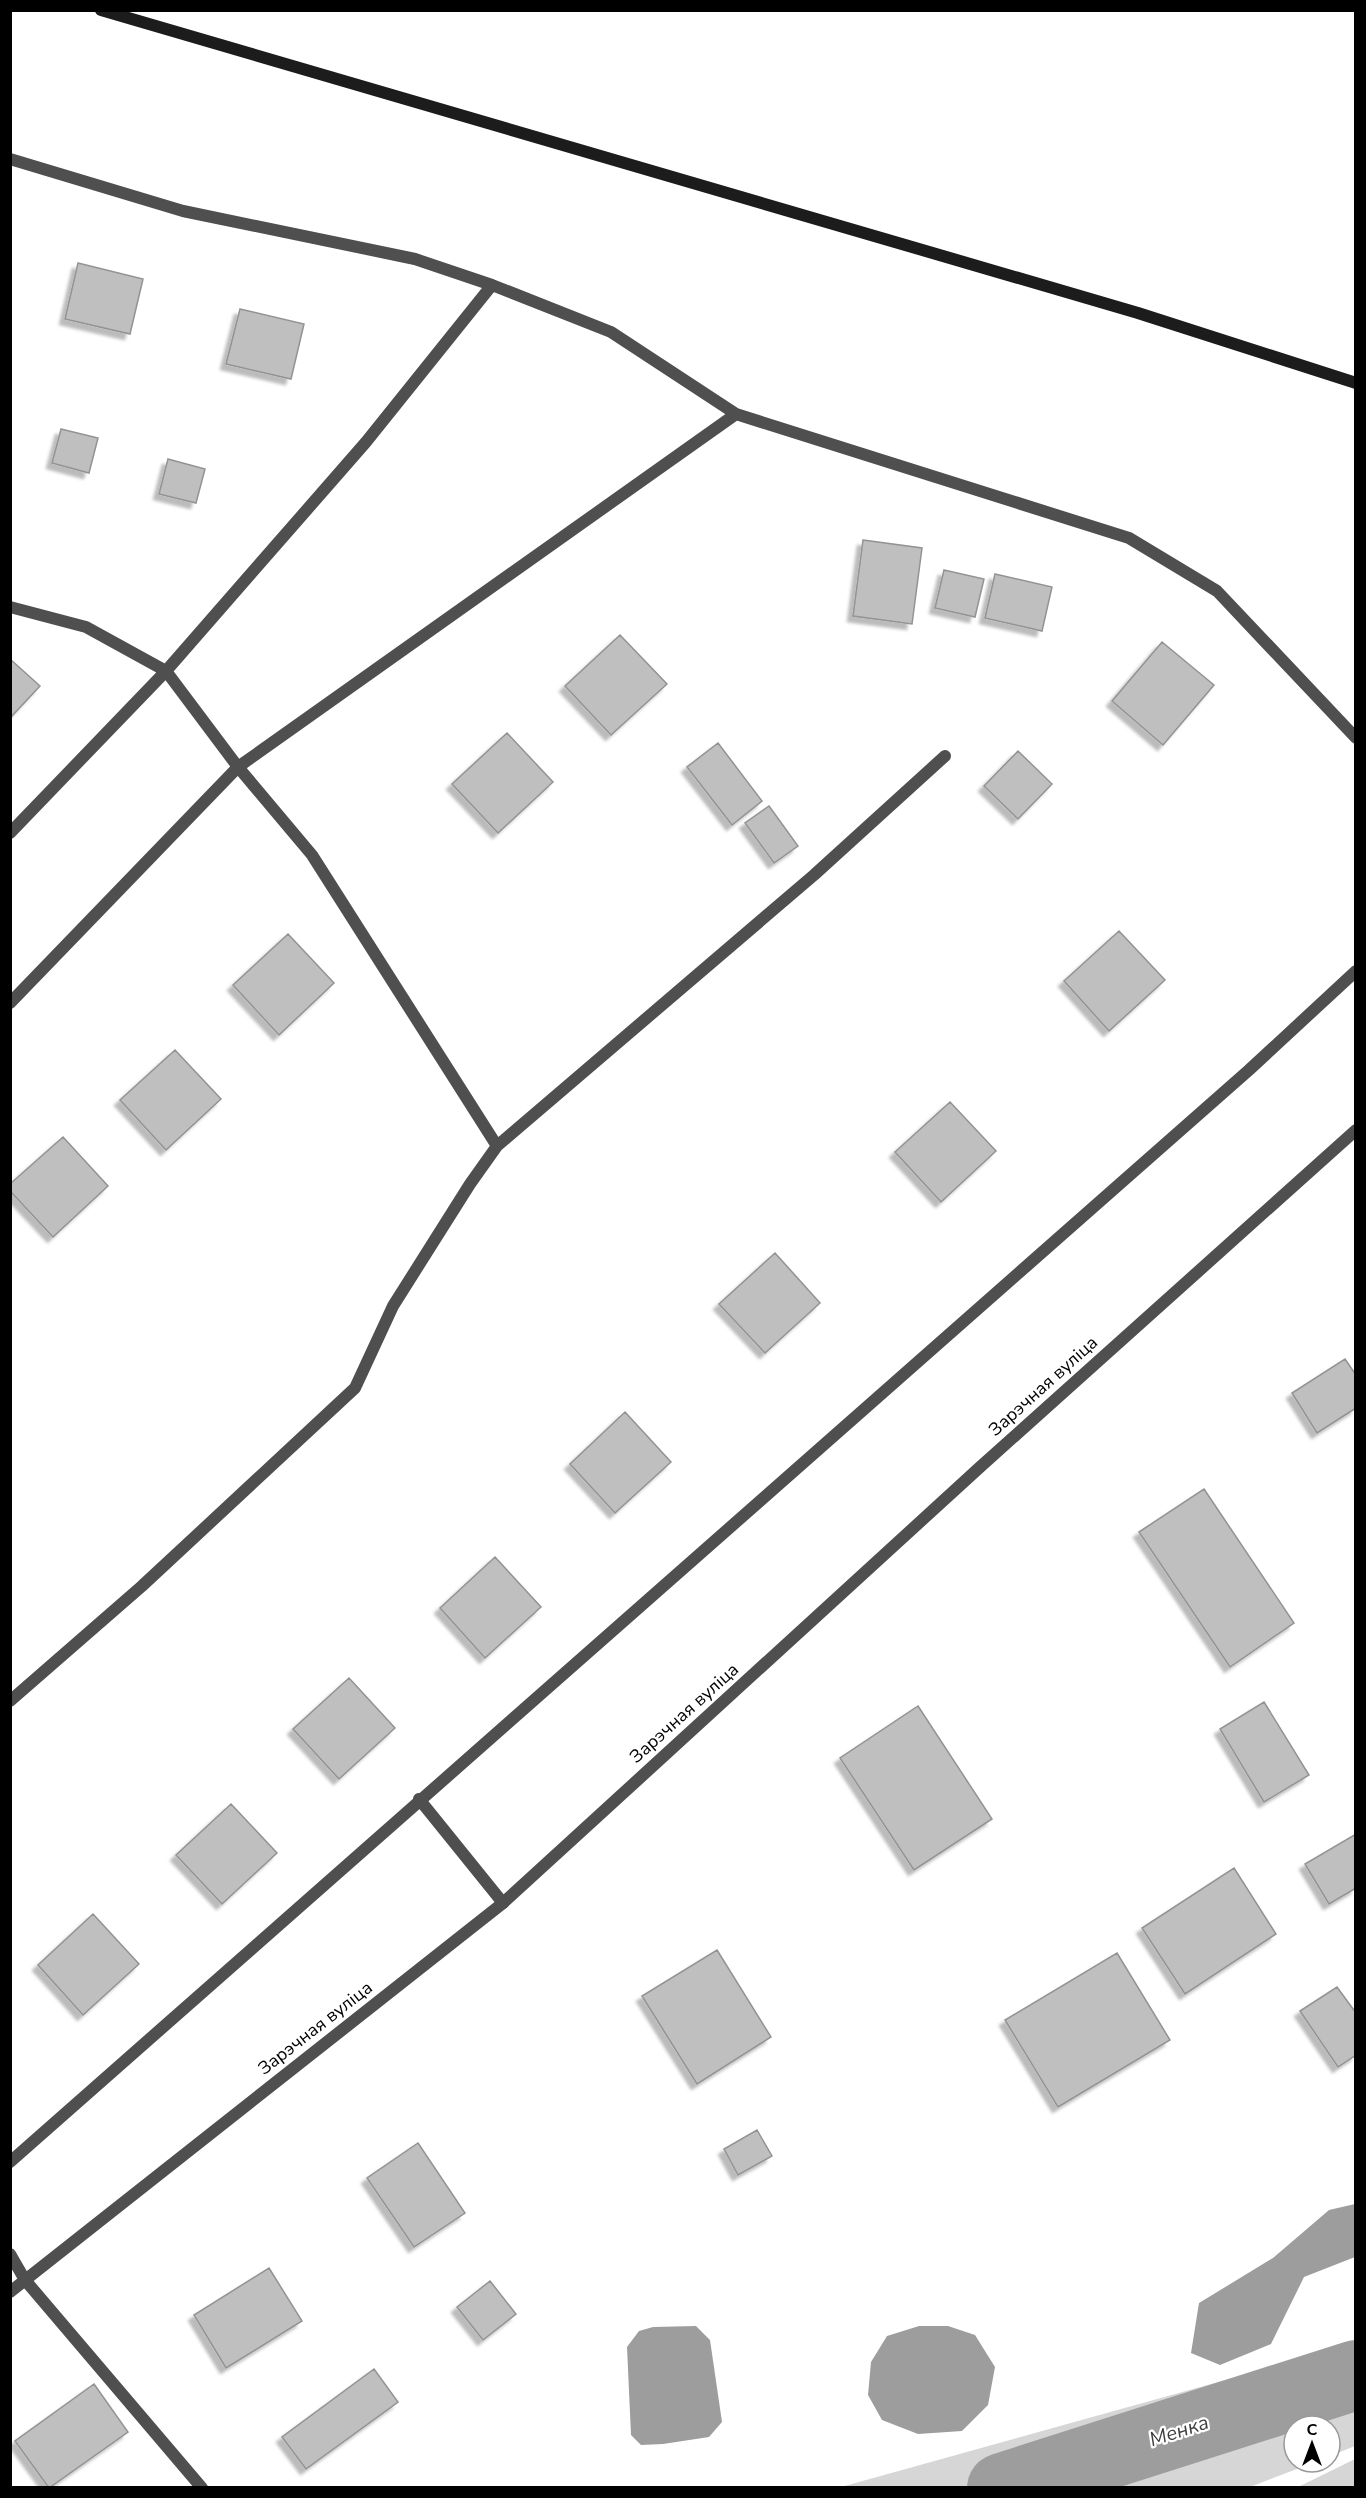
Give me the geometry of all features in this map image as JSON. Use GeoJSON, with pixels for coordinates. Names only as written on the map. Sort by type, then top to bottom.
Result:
{"type":"FeatureCollection","features":[{"type":"Feature","properties":{"kind":"main road"},"geometry":{"type":"LineString","coordinates":[[101,10],[1126,310],[1356,383]]}},
{"type":"Feature","properties":{"kind":"street"},"geometry":{"type":"LineString","coordinates":[[10,159],[183,211],[415,259],[492,285],[611,332],[736,414],[1129,538],[1217,591],[1356,738]]}},
{"type":"Feature","properties":{"kind":"street"},"geometry":{"type":"LineString","coordinates":[[10,832],[166,671],[366,442],[492,285]]}},
{"type":"Feature","properties":{"kind":"street"},"geometry":{"type":"LineString","coordinates":[[10,1003],[238,767],[736,414]]}},
{"type":"Feature","properties":{"kind":"street"},"geometry":{"type":"LineString","coordinates":[[10,607],[86,627],[166,671],[238,767],[312,855],[497,1146]]}},
{"type":"Feature","properties":{"kind":"street"},"geometry":{"type":"LineString","coordinates":[[10,1701],[142,1586],[355,1388],[393,1306],[497,1146],[814,875],[945,756]]}},
{"type":"Feature","properties":{"kind":"street"},"geometry":{"type":"LineString","coordinates":[[10,2162],[419,1799],[1249,1070],[1356,971]]}},
{"type":"Feature","properties":{"kind":"street","name":"Зарэчная вуліца"},"geometry":{"type":"LineString","coordinates":[[10,2292],[503,1903],[979,1468],[1356,1130]]}},
{"type":"Feature","properties":{"kind":"street"},"geometry":{"type":"LineString","coordinates":[[419,1799],[503,1903]]}},
{"type":"Feature","properties":{"kind":"street"},"geometry":{"type":"LineString","coordinates":[[10,2254],[25,2280],[202,2487]]}},
{"type":"Feature","properties":{"kind":"shaded area"},"geometry":{"type":"Polygon","coordinates":[[[1355,2204],[1355,2257],[1304,2277],[1271,2344],[1220,2365],[1191,2353],[1199,2303],[1273,2258],[1329,2210],[1355,2204]]]}},
{"type":"Feature","properties":{"kind":"shaded area"},"geometry":{"type":"Polygon","coordinates":[[[696,2326],[710,2340],[722,2422],[709,2437],[641,2445],[631,2435],[627,2347],[639,2331],[653,2327],[696,2326]]]}},
{"type":"Feature","properties":{"kind":"shaded area"},"geometry":{"type":"Polygon","coordinates":[[[919,2326],[948,2326],[975,2335],[995,2367],[988,2405],[962,2431],[918,2434],[882,2420],[868,2395],[871,2362],[887,2336],[919,2326]]]}},
{"type":"Feature","properties":{"kind":"shaded area"},"geometry":{"type":"Polygon","coordinates":[[[1355,2344],[1355,2446],[1342,2451],[1342,2414],[1282,2414],[1284,2474],[1250,2487],[841,2487],[1355,2344]]]}},
{"type":"Feature","properties":{"kind":"shaded area"},"geometry":{"type":"Polygon","coordinates":[[[1355,2459],[1355,2487],[1298,2487],[1324,2474],[1342,2474],[1342,2465],[1355,2459]]]}},
{"type":"Feature","properties":{"kind":"building"},"geometry":{"type":"Polygon","coordinates":[[[78,263],[143,279],[130,334],[65,319],[78,263]]]}},
{"type":"Feature","properties":{"kind":"building"},"geometry":{"type":"Polygon","coordinates":[[[240,309],[304,324],[291,379],[226,364],[240,309]]]}},
{"type":"Feature","properties":{"kind":"building"},"geometry":{"type":"Polygon","coordinates":[[[61,429],[98,438],[89,473],[52,463],[61,429]]]}},
{"type":"Feature","properties":{"kind":"building"},"geometry":{"type":"Polygon","coordinates":[[[168,459],[205,469],[196,503],[159,494],[168,459]]]}},
{"type":"Feature","properties":{"kind":"building"},"geometry":{"type":"Polygon","coordinates":[[[863,540],[922,548],[912,624],[853,616],[863,540]]]}},
{"type":"Feature","properties":{"kind":"building"},"geometry":{"type":"Polygon","coordinates":[[[944,570],[984,579],[975,617],[935,608],[944,570]]]}},
{"type":"Feature","properties":{"kind":"building"},"geometry":{"type":"Polygon","coordinates":[[[995,574],[1052,587],[1042,631],[985,618],[995,574]]]}},
{"type":"Feature","properties":{"kind":"building"},"geometry":{"type":"Polygon","coordinates":[[[620,635],[667,684],[611,735],[565,686],[620,635]]]}},
{"type":"Feature","properties":{"kind":"building"},"geometry":{"type":"Polygon","coordinates":[[[1162,642],[1214,685],[1163,745],[1112,701],[1162,642]]]}},
{"type":"Feature","properties":{"kind":"building"},"geometry":{"type":"Polygon","coordinates":[[[10,659],[40,686],[10,718],[10,659]]]}},
{"type":"Feature","properties":{"kind":"building"},"geometry":{"type":"Polygon","coordinates":[[[507,733],[553,782],[498,833],[452,784],[507,733]]]}},
{"type":"Feature","properties":{"kind":"building"},"geometry":{"type":"Polygon","coordinates":[[[718,743],[762,801],[732,825],[687,767],[718,743]]]}},
{"type":"Feature","properties":{"kind":"building"},"geometry":{"type":"Polygon","coordinates":[[[1018,751],[1052,784],[1018,819],[984,786],[1018,751]]]}},
{"type":"Feature","properties":{"kind":"building"},"geometry":{"type":"Polygon","coordinates":[[[769,806],[798,846],[774,863],[745,823],[769,806]]]}},
{"type":"Feature","properties":{"kind":"building"},"geometry":{"type":"Polygon","coordinates":[[[1119,931],[1165,980],[1109,1031],[1064,981],[1119,931]]]}},
{"type":"Feature","properties":{"kind":"building"},"geometry":{"type":"Polygon","coordinates":[[[288,934],[334,983],[279,1035],[233,985],[288,934]]]}},
{"type":"Feature","properties":{"kind":"building"},"geometry":{"type":"Polygon","coordinates":[[[175,1050],[221,1099],[166,1150],[120,1100],[175,1050]]]}},
{"type":"Feature","properties":{"kind":"building"},"geometry":{"type":"Polygon","coordinates":[[[950,1102],[996,1151],[941,1202],[895,1152],[950,1102]]]}},
{"type":"Feature","properties":{"kind":"building"},"geometry":{"type":"Polygon","coordinates":[[[63,1137],[108,1186],[53,1237],[10,1191],[10,1184],[63,1137]]]}},
{"type":"Feature","properties":{"kind":"building"},"geometry":{"type":"Polygon","coordinates":[[[775,1253],[820,1303],[765,1353],[719,1304],[775,1253]]]}},
{"type":"Feature","properties":{"kind":"building"},"geometry":{"type":"Polygon","coordinates":[[[1345,1359],[1356,1375],[1356,1408],[1317,1433],[1292,1393],[1345,1359]]]}},
{"type":"Feature","properties":{"kind":"building"},"geometry":{"type":"Polygon","coordinates":[[[625,1412],[671,1462],[615,1513],[570,1464],[625,1412]]]}},
{"type":"Feature","properties":{"kind":"building"},"geometry":{"type":"Polygon","coordinates":[[[1204,1489],[1294,1623],[1230,1667],[1139,1532],[1204,1489]]]}},
{"type":"Feature","properties":{"kind":"building"},"geometry":{"type":"Polygon","coordinates":[[[495,1557],[541,1607],[485,1658],[440,1608],[495,1557]]]}},
{"type":"Feature","properties":{"kind":"building"},"geometry":{"type":"Polygon","coordinates":[[[349,1678],[395,1728],[339,1779],[293,1729],[349,1678]]]}},
{"type":"Feature","properties":{"kind":"building"},"geometry":{"type":"Polygon","coordinates":[[[1264,1702],[1309,1775],[1264,1802],[1220,1729],[1264,1702]]]}},
{"type":"Feature","properties":{"kind":"building"},"geometry":{"type":"Polygon","coordinates":[[[918,1706],[992,1819],[914,1870],[840,1758],[918,1706]]]}},
{"type":"Feature","properties":{"kind":"building"},"geometry":{"type":"Polygon","coordinates":[[[231,1804],[277,1853],[222,1904],[176,1855],[231,1804]]]}},
{"type":"Feature","properties":{"kind":"building"},"geometry":{"type":"Polygon","coordinates":[[[1356,1834],[1356,1888],[1329,1904],[1305,1864],[1356,1834]]]}},
{"type":"Feature","properties":{"kind":"building"},"geometry":{"type":"Polygon","coordinates":[[[1234,1868],[1276,1934],[1185,1994],[1142,1928],[1234,1868]]]}},
{"type":"Feature","properties":{"kind":"building"},"geometry":{"type":"Polygon","coordinates":[[[93,1914],[139,1964],[83,2015],[38,1965],[93,1914]]]}},
{"type":"Feature","properties":{"kind":"building"},"geometry":{"type":"Polygon","coordinates":[[[717,1950],[771,2037],[697,2084],[642,1996],[717,1950]]]}},
{"type":"Feature","properties":{"kind":"building"},"geometry":{"type":"Polygon","coordinates":[[[1117,1953],[1170,2040],[1058,2107],[1005,2020],[1117,1953]]]}},
{"type":"Feature","properties":{"kind":"building"},"geometry":{"type":"Polygon","coordinates":[[[1337,1987],[1356,2013],[1356,2055],[1338,2067],[1300,2011],[1337,1987]]]}},
{"type":"Feature","properties":{"kind":"building"},"geometry":{"type":"Polygon","coordinates":[[[757,2130],[772,2156],[738,2175],[724,2149],[757,2130]]]}},
{"type":"Feature","properties":{"kind":"building"},"geometry":{"type":"Polygon","coordinates":[[[418,2143],[465,2213],[414,2247],[367,2178],[418,2143]]]}},
{"type":"Feature","properties":{"kind":"building"},"geometry":{"type":"Polygon","coordinates":[[[269,2268],[302,2321],[226,2368],[194,2315],[269,2268]]]}},
{"type":"Feature","properties":{"kind":"building"},"geometry":{"type":"Polygon","coordinates":[[[490,2281],[516,2314],[483,2340],[457,2307],[490,2281]]]}},
{"type":"Feature","properties":{"kind":"building"},"geometry":{"type":"Polygon","coordinates":[[[374,2369],[398,2402],[306,2469],[282,2437],[374,2369]]]}},
{"type":"Feature","properties":{"kind":"building"},"geometry":{"type":"Polygon","coordinates":[[[94,2384],[128,2432],[49,2488],[15,2441],[94,2384]]]}},
{"type":"Feature","properties":{"kind":"waterway","name":"Менка"},"geometry":{"type":"LineString","coordinates":[[1002,2488],[1356,2375]]}}]}
